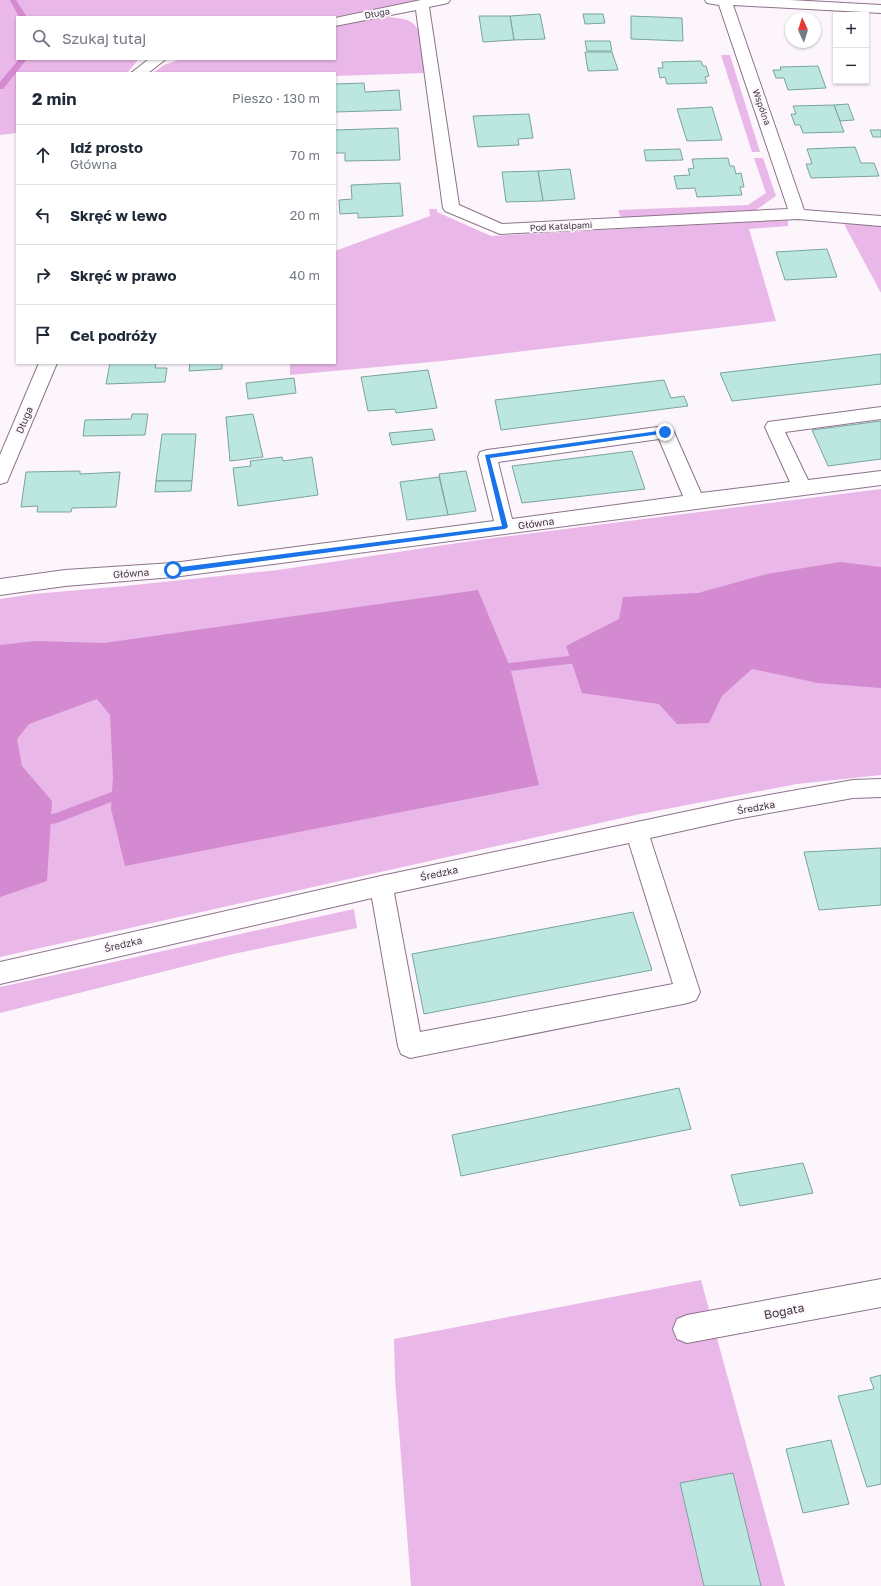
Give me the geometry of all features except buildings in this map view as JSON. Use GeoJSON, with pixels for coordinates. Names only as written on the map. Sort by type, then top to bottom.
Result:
{"type":"FeatureCollection","features":[{"type":"Feature","properties":{"kind":"street","name":"Długa"},"geometry":{"type":"LineString","coordinates":[[336,22],[444,0]]}},
{"type":"Feature","properties":{"kind":"street"},"geometry":{"type":"LineString","coordinates":[[719,0],[827,3],[881,10]]}},
{"type":"Feature","properties":{"kind":"street","name":"Wspólna"},"geometry":{"type":"LineString","coordinates":[[719,0],[798,214]]}},
{"type":"Feature","properties":{"kind":"street","name":"Pod Katalpami"},"geometry":{"type":"LineString","coordinates":[[422,4],[451,208],[500,229],[798,214],[881,221]]}},
{"type":"Feature","properties":{"kind":"street"},"geometry":{"type":"LineString","coordinates":[[139,72],[157,60]]}},
{"type":"Feature","properties":{"kind":"street","name":"Długa"},"geometry":{"type":"LineString","coordinates":[[0,477],[48,364]]}},
{"type":"Feature","properties":{"kind":"street"},"geometry":{"type":"LineString","coordinates":[[803,488],[774,427],[881,413]]}},
{"type":"Feature","properties":{"kind":"street"},"geometry":{"type":"LineString","coordinates":[[505,527],[487,457],[665,432],[695,500]]}},
{"type":"Feature","properties":{"kind":"street","name":"Główna"},"geometry":{"type":"LineString","coordinates":[[0,587],[65,578],[173,570],[505,527],[695,500],[881,478]]}},
{"type":"Feature","properties":{"kind":"street","name":"Średzka"},"geometry":{"type":"LineString","coordinates":[[0,973],[381,886],[736,810],[845,790],[881,788]]}},
{"type":"Feature","properties":{"kind":"street"},"geometry":{"type":"LineString","coordinates":[[381,886],[410,1046],[688,992],[637,832]]}},
{"type":"Feature","properties":{"kind":"street","name":"Bogata"},"geometry":{"type":"LineString","coordinates":[[687,1329],[881,1293]]}},
{"type":"Feature","properties":{"kind":"shaded area"},"geometry":{"type":"Polygon","coordinates":[[[0,0],[420,0],[336,17],[16,16],[16,60],[138,60],[128,72],[16,72],[16,133],[0,135],[0,0]]]}},
{"type":"Feature","properties":{"kind":"shaded area"},"geometry":{"type":"Polygon","coordinates":[[[375,18],[400,18],[407,20],[418,29],[422,43],[424,73],[336,76],[336,72],[154,72],[164,65],[178,60],[336,60],[336,26],[375,18]]]}},
{"type":"Feature","properties":{"kind":"shaded area"},"geometry":{"type":"Polygon","coordinates":[[[721,55],[730,55],[760,152],[752,152],[721,55]]]}},
{"type":"Feature","properties":{"kind":"shaded area"},"geometry":{"type":"Polygon","coordinates":[[[754,158],[763,158],[776,196],[756,210],[621,218],[618,210],[748,205],[766,193],[754,158]]]}},
{"type":"Feature","properties":{"kind":"shaded area"},"geometry":{"type":"Polygon","coordinates":[[[429,209],[437,209],[437,212],[491,236],[788,220],[788,226],[749,229],[776,321],[442,361],[290,375],[290,364],[336,364],[336,251],[430,216],[429,209]]]}},
{"type":"Feature","properties":{"kind":"shaded area"},"geometry":{"type":"Polygon","coordinates":[[[845,223],[881,226],[881,293],[845,226],[845,223]]]}},
{"type":"Feature","properties":{"kind":"shaded area"},"geometry":{"type":"Polygon","coordinates":[[[881,489],[881,775],[797,784],[640,814],[0,957],[0,599],[33,594],[278,570],[478,540],[881,489]]]}},
{"type":"Feature","properties":{"kind":"shaded area"},"geometry":{"type":"Polygon","coordinates":[[[840,562],[881,567],[881,688],[818,683],[752,669],[722,696],[709,723],[677,724],[659,704],[582,693],[566,646],[619,619],[623,597],[698,593],[767,574],[840,562]]]}},
{"type":"Feature","properties":{"kind":"shaded area"},"geometry":{"type":"Polygon","coordinates":[[[478,590],[510,667],[539,785],[125,866],[111,809],[113,777],[110,715],[97,699],[29,724],[17,739],[22,766],[52,801],[47,881],[0,897],[0,645],[35,641],[104,643],[478,590]]]}},
{"type":"Feature","properties":{"kind":"shaded area"},"geometry":{"type":"Polygon","coordinates":[[[354,909],[357,928],[229,955],[0,1013],[0,987],[354,909]]]}},
{"type":"Feature","properties":{"kind":"shaded area"},"geometry":{"type":"Polygon","coordinates":[[[701,1280],[785,1586],[411,1586],[395,1379],[394,1339],[701,1280]]]}},
{"type":"Feature","properties":{"kind":"waterway"},"geometry":{"type":"LineString","coordinates":[[13,0],[22,16]]}},
{"type":"Feature","properties":{"kind":"waterway"},"geometry":{"type":"LineString","coordinates":[[0,87],[22,60]]}},
{"type":"Feature","properties":{"kind":"waterway"},"geometry":{"type":"LineString","coordinates":[[497,671],[510,667],[585,658]]}},
{"type":"Feature","properties":{"kind":"waterway"},"geometry":{"type":"LineString","coordinates":[[36,822],[57,818],[125,792]]}},
{"type":"Feature","properties":{"kind":"route"},"geometry":{"type":"LineString","coordinates":[[173,570],[505,527],[487,457],[665,432]]}}]}
